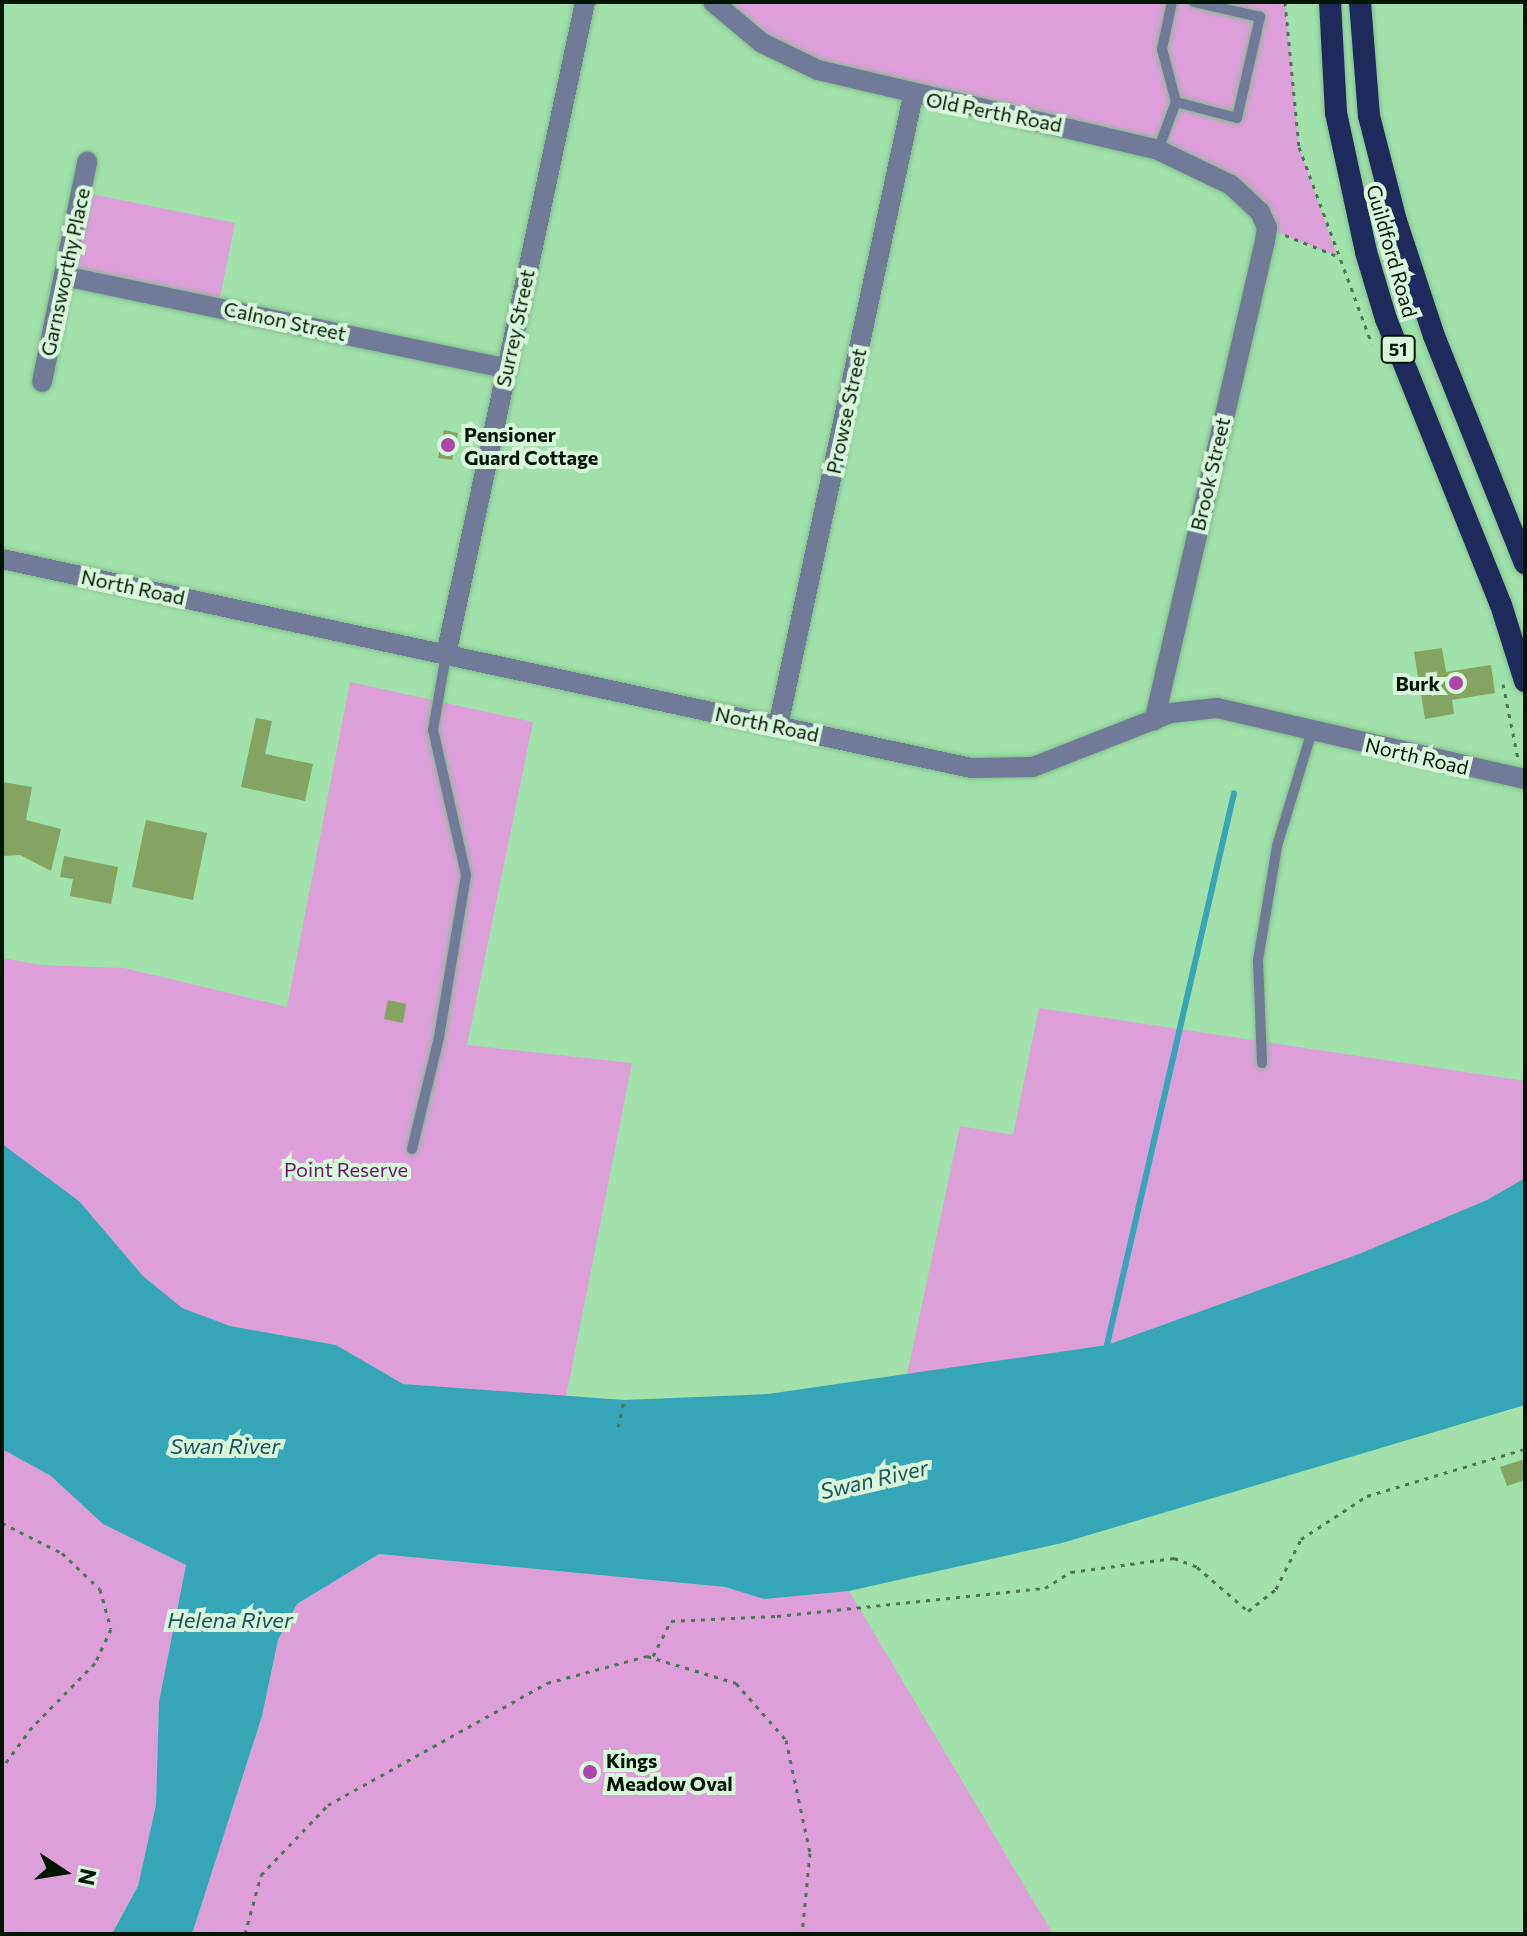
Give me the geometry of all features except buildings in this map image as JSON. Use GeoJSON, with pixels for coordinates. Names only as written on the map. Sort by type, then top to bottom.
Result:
{"type":"FeatureCollection","features":[{"type":"Feature","properties":{"kind":"highway","name":"Guildford Road"},"geometry":{"type":"LineString","coordinates":[[1330,2],[1336,113],[1366,252],[1386,319],[1501,605],[1525,681]]}},
{"type":"Feature","properties":{"kind":"highway","name":"Guildford Road"},"geometry":{"type":"LineString","coordinates":[[1360,2],[1369,116],[1396,221],[1434,336],[1525,564]]}},
{"type":"Feature","properties":{"kind":"street","name":"Surrey Street"},"geometry":{"type":"LineString","coordinates":[[446,655],[585,2]]}},
{"type":"Feature","properties":{"kind":"street","name":"Old Perth Road"},"geometry":{"type":"LineString","coordinates":[[713,2],[789,57],[853,82],[1158,150],[1231,185],[1254,203],[1267,228]]}},
{"type":"Feature","properties":{"kind":"street","name":"Prowse Street"},"geometry":{"type":"LineString","coordinates":[[778,726],[913,96]]}},
{"type":"Feature","properties":{"kind":"street","name":"Garnsworthy Place"},"geometry":{"type":"LineString","coordinates":[[42,382],[87,162]]}},
{"type":"Feature","properties":{"kind":"street","name":"Brook Street"},"geometry":{"type":"LineString","coordinates":[[1154,720],[1267,228]]}},
{"type":"Feature","properties":{"kind":"street","name":"Calnon Street"},"geometry":{"type":"LineString","coordinates":[[64,276],[506,368]]}},
{"type":"Feature","properties":{"kind":"street","name":"North Road"},"geometry":{"type":"LineString","coordinates":[[2,559],[778,726],[995,769],[1051,763],[1154,720],[1217,708],[1525,779]]}},
{"type":"Feature","properties":{"kind":"lane"},"geometry":{"type":"LineString","coordinates":[[1158,150],[1176,102],[1162,49],[1172,2]]}},
{"type":"Feature","properties":{"kind":"lane"},"geometry":{"type":"LineString","coordinates":[[1176,102],[1237,118],[1260,17],[1194,2]]}},
{"type":"Feature","properties":{"kind":"lane"},"geometry":{"type":"LineString","coordinates":[[412,1149],[439,1037],[466,875],[433,730],[446,655]]}},
{"type":"Feature","properties":{"kind":"lane"},"geometry":{"type":"LineString","coordinates":[[1262,1063],[1258,960],[1277,846],[1312,731]]}},
{"type":"Feature","properties":{"kind":"path"},"geometry":{"type":"LineString","coordinates":[[1267,228],[1337,256]]}},
{"type":"Feature","properties":{"kind":"path"},"geometry":{"type":"LineString","coordinates":[[618,1427],[624,1400]]}},
{"type":"Feature","properties":{"kind":"path"},"geometry":{"type":"LineString","coordinates":[[653,1656],[671,1621],[777,1616],[1045,1588],[1071,1572],[1174,1558],[1197,1567],[1248,1611],[1276,1589],[1301,1539],[1367,1496],[1525,1449]]}},
{"type":"Feature","properties":{"kind":"path"},"geometry":{"type":"LineString","coordinates":[[2,1523],[62,1553],[100,1589],[111,1629],[95,1663],[32,1727],[2,1768]]}},
{"type":"Feature","properties":{"kind":"path"},"geometry":{"type":"LineString","coordinates":[[245,1934],[261,1875],[328,1805],[547,1683],[647,1656],[736,1683],[786,1740],[810,1853],[802,1934]]}},
{"type":"Feature","properties":{"kind":"green space"},"geometry":{"type":"Polygon","coordinates":[[[713,2],[1285,2],[1299,147],[1337,256],[1267,228],[1216,175],[818,70],[713,2]]]}},
{"type":"Feature","properties":{"kind":"green space"},"geometry":{"type":"Polygon","coordinates":[[[81,192],[235,223],[218,307],[64,276],[81,192]]]}},
{"type":"Feature","properties":{"kind":"green space","name":"Point Reserve"},"geometry":{"type":"Polygon","coordinates":[[[350,682],[533,722],[467,1045],[632,1063],[566,1397],[403,1384],[336,1345],[230,1326],[181,1308],[143,1276],[79,1201],[2,1144],[2,958],[41,965],[124,968],[287,1007],[350,682]]]}},
{"type":"Feature","properties":{"kind":"green space"},"geometry":{"type":"Polygon","coordinates":[[[1039,1008],[1525,1081],[1525,1178],[1487,1200],[1359,1254],[1107,1345],[907,1375],[960,1126],[1013,1135],[1039,1008]]]}},
{"type":"Feature","properties":{"kind":"green space"},"geometry":{"type":"Polygon","coordinates":[[[2,1449],[51,1476],[103,1524],[186,1565],[159,1702],[156,1805],[138,1886],[112,1934],[2,1934],[2,1449]]]}},
{"type":"Feature","properties":{"kind":"green space"},"geometry":{"type":"Polygon","coordinates":[[[379,1554],[725,1587],[764,1599],[849,1591],[1053,1934],[192,1934],[262,1716],[278,1641],[297,1604],[379,1554]]]}},
{"type":"Feature","properties":{"kind":"water","name":"Swan River"},"geometry":{"type":"Polygon","coordinates":[[[2,1144],[79,1201],[143,1276],[182,1308],[230,1326],[336,1345],[403,1384],[624,1400],[768,1394],[1107,1345],[1359,1254],[1487,1200],[1525,1178],[1525,1405],[1062,1543],[849,1591],[764,1599],[725,1587],[379,1554],[297,1604],[278,1640],[262,1716],[192,1934],[112,1934],[138,1886],[156,1805],[159,1702],[186,1565],[103,1524],[51,1476],[2,1449],[2,1144]]]}},
{"type":"Feature","properties":{"kind":"waterway"},"geometry":{"type":"LineString","coordinates":[[1107,1345],[1234,793]]}},
{"type":"Feature","properties":{"kind":"place","name":"Pensioner Guard Cottage"},"geometry":{"type":"Point","coordinates":[448,445]}},
{"type":"Feature","properties":{"kind":"place","name":"Burk"},"geometry":{"type":"Point","coordinates":[1456,683]}},
{"type":"Feature","properties":{"kind":"place","name":"Kings Meadow Oval"},"geometry":{"type":"Point","coordinates":[590,1772]}},
{"type":"Feature","properties":{"kind":"water label","name":"Helena River"},"geometry":{"type":"Point","coordinates":[230,1620]}}]}
